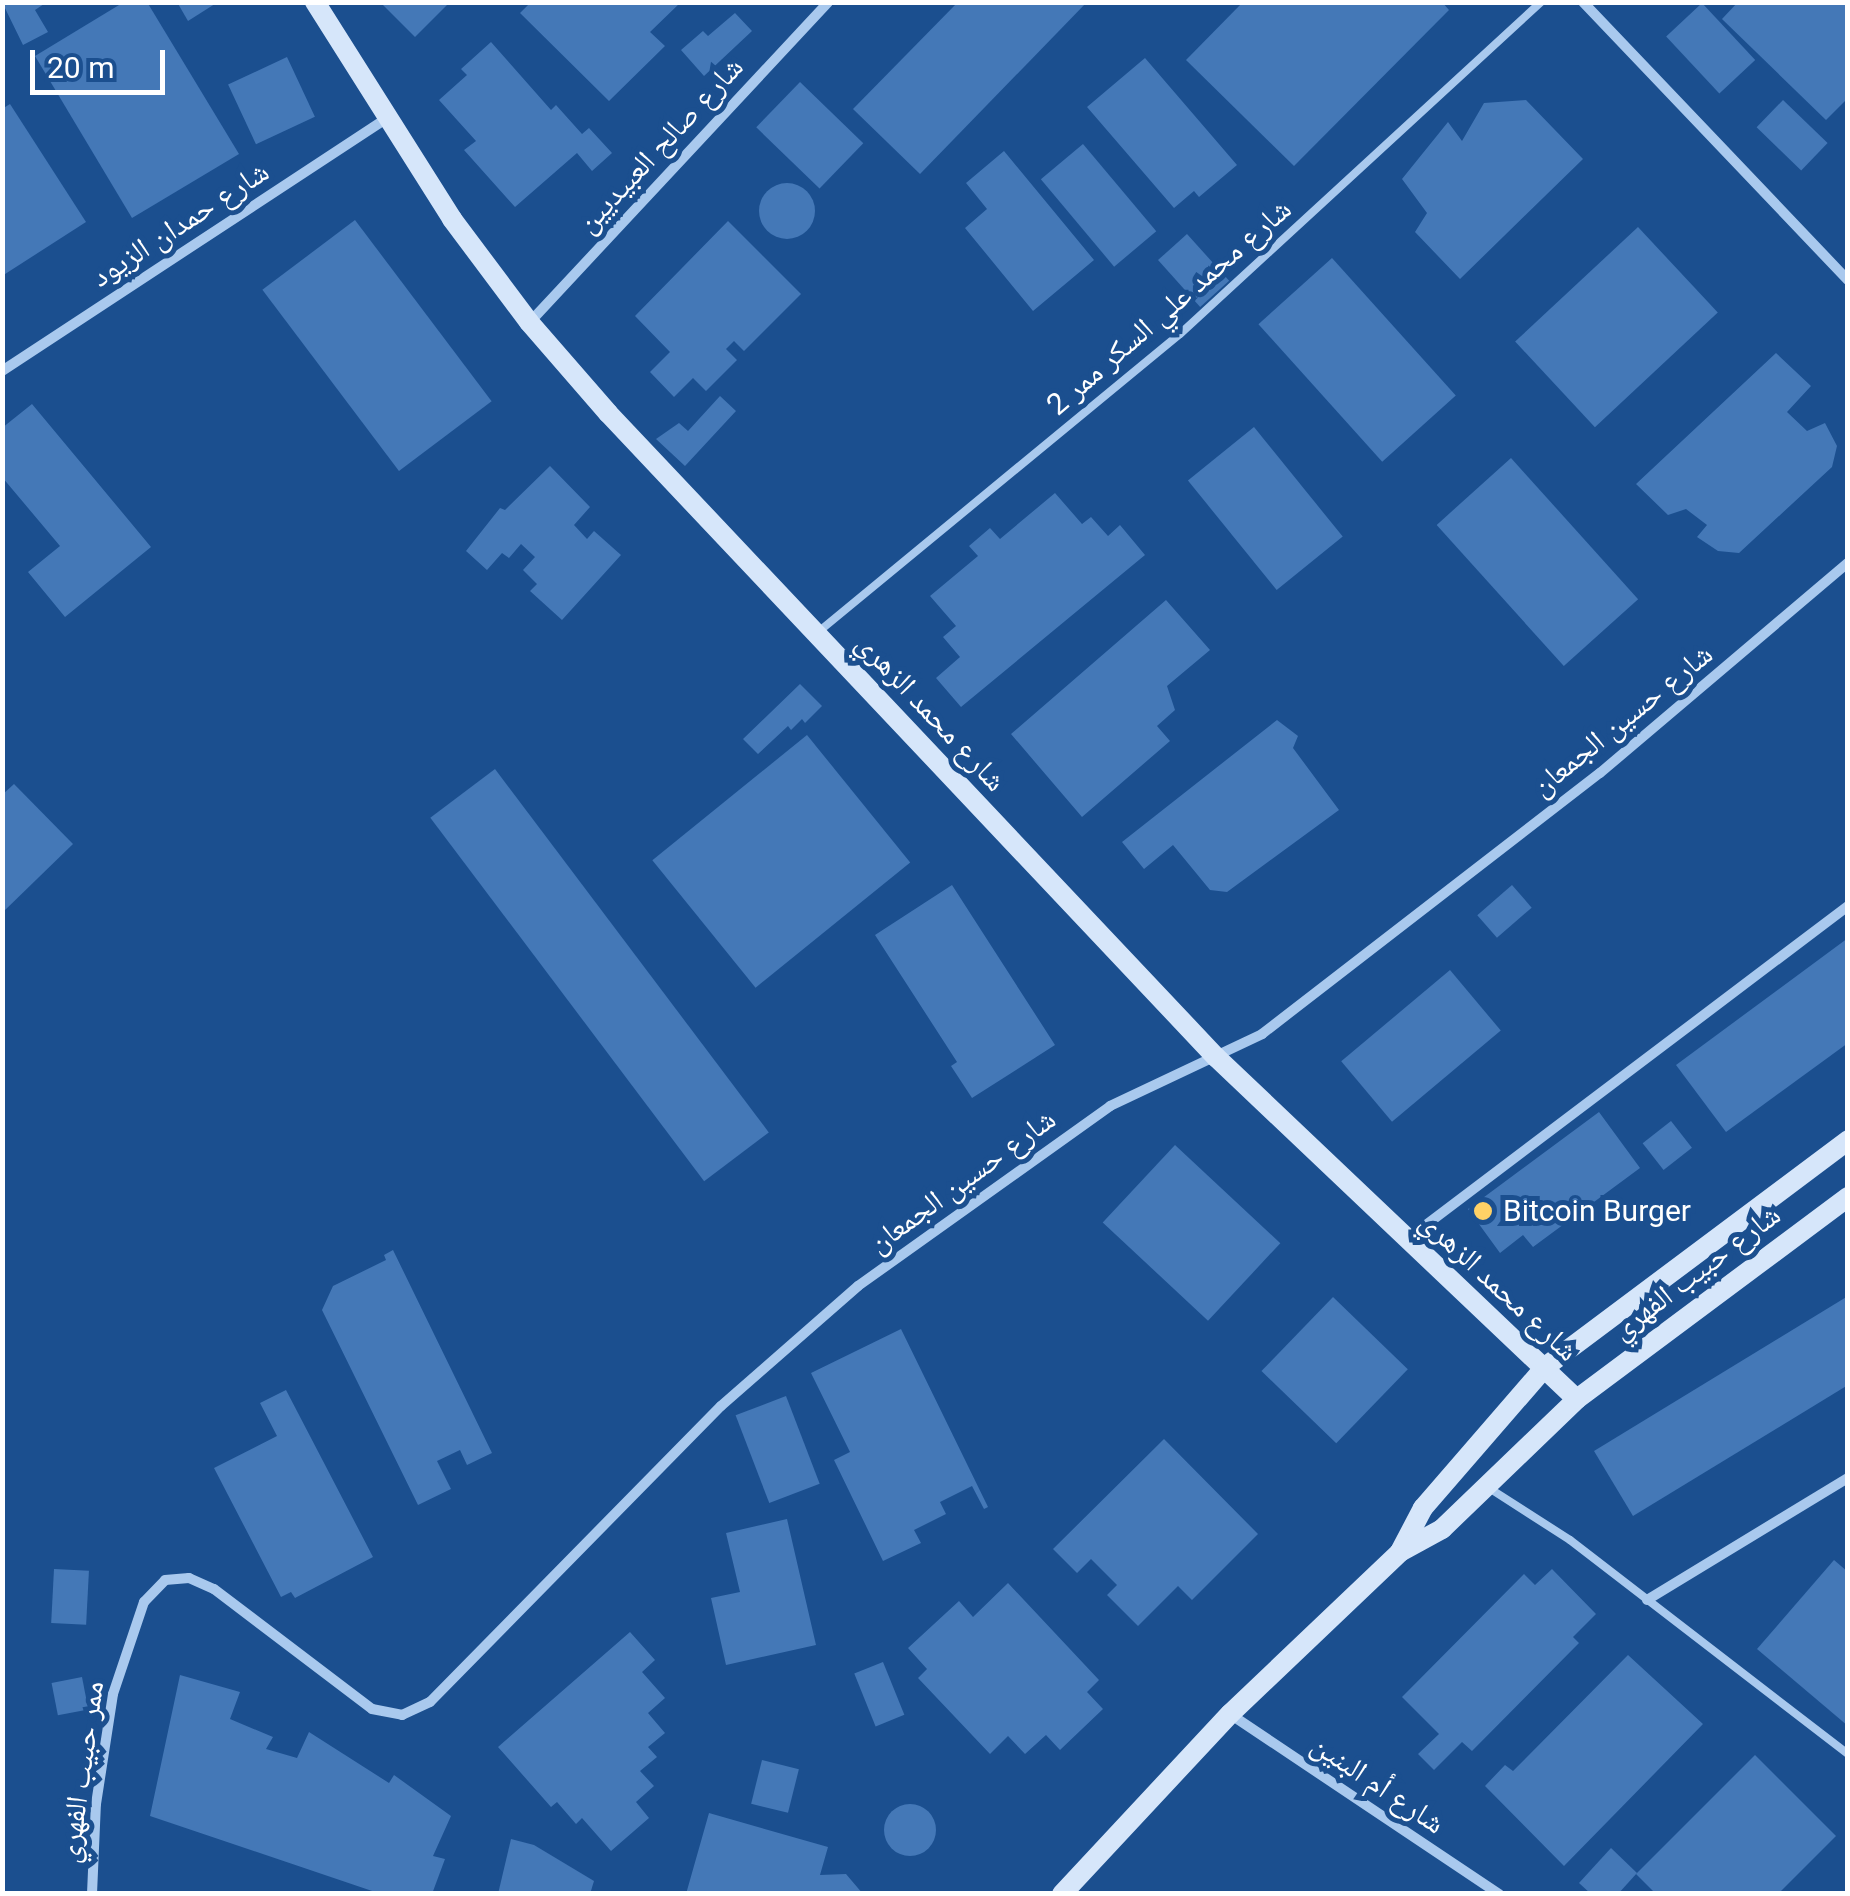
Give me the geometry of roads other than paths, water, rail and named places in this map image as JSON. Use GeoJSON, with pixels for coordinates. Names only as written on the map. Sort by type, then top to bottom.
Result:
{"type":"FeatureCollection","features":[{"type":"Feature","properties":{"kind":"street","name":"شارع محمد الزهري"},"geometry":{"type":"LineString","coordinates":[[316,2],[452,219],[529,322],[816,634],[1216,1057],[1405,1241],[1577,1399]]}},
{"type":"Feature","properties":{"kind":"street","name":"شارع صالح العبيديين"},"geometry":{"type":"LineString","coordinates":[[529,322],[828,2]]}},
{"type":"Feature","properties":{"kind":"street"},"geometry":{"type":"LineString","coordinates":[[1583,2],[1848,280]]}},
{"type":"Feature","properties":{"kind":"street","name":"شارع حمدان الزيود"},"geometry":{"type":"LineString","coordinates":[[2,371],[386,118]]}},
{"type":"Feature","properties":{"kind":"street","name":"شارع حسين الجمعان"},"geometry":{"type":"LineString","coordinates":[[144,1602],[165,1580],[189,1578],[214,1590],[372,1709],[402,1714],[430,1702],[720,1406],[858,1286],[1110,1106],[1262,1034],[1600,773],[1848,563]]}},
{"type":"Feature","properties":{"kind":"street"},"geometry":{"type":"LineString","coordinates":[[1405,1241],[1848,906]]}},
{"type":"Feature","properties":{"kind":"street","name":"شارع حبيب الفهري"},"geometry":{"type":"LineString","coordinates":[[1400,1552],[1424,1508],[1545,1368],[1848,1140]]}},
{"type":"Feature","properties":{"kind":"street","name":"شارع حبيب الفهري"},"geometry":{"type":"LineString","coordinates":[[1062,1894],[1230,1714],[1400,1552],[1442,1528],[1577,1399],[1848,1197]]}},
{"type":"Feature","properties":{"kind":"street"},"geometry":{"type":"LineString","coordinates":[[1647,1600],[1848,1478]]}},
{"type":"Feature","properties":{"kind":"street","name":"ممر حبيب الفهري"},"geometry":{"type":"LineString","coordinates":[[92,1894],[96,1804],[114,1694],[144,1602]]}},
{"type":"Feature","properties":{"kind":"street","name":"شارع أم البنين"},"geometry":{"type":"LineString","coordinates":[[1230,1714],[1499,1894]]}},
{"type":"Feature","properties":{"kind":"lane","name":"شارع محمد علي السكر ممر 2"},"geometry":{"type":"LineString","coordinates":[[816,634],[1180,334],[1541,2]]}},
{"type":"Feature","properties":{"kind":"lane"},"geometry":{"type":"LineString","coordinates":[[1485,1486],[1570,1540],[1848,1754]]}},
{"type":"Feature","properties":{"kind":"place","name":"Bitcoin Burger"},"geometry":{"type":"Point","coordinates":[1483,1211]}}]}
